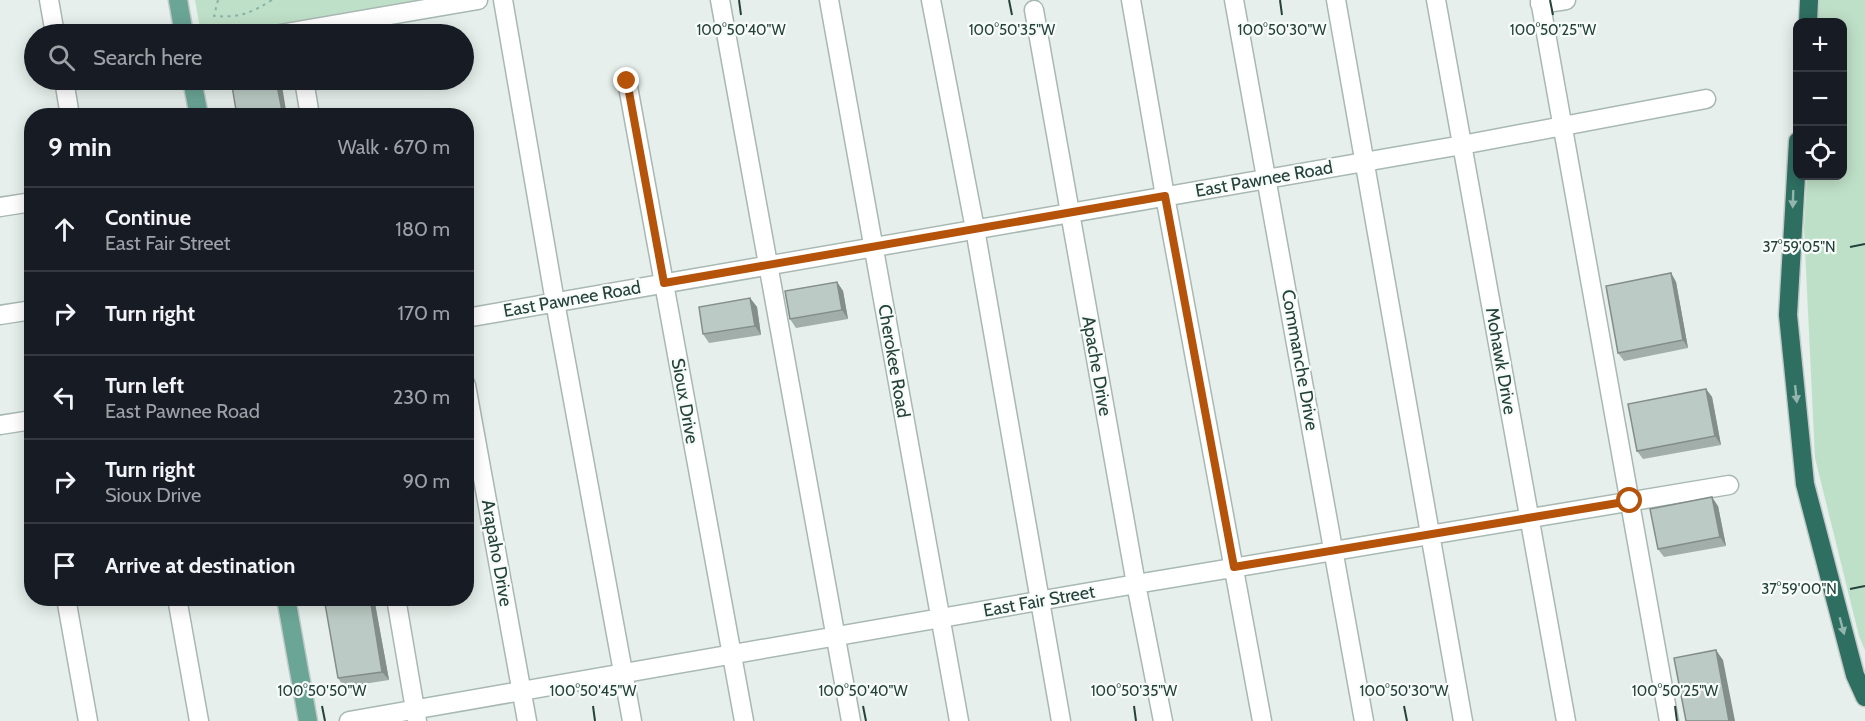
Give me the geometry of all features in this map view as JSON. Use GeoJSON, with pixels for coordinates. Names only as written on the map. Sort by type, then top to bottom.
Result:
{"type":"FeatureCollection","features":[{"type":"Feature","properties":{"kind":"highway"},"geometry":{"type":"LineString","coordinates":[[1808,18],[1809,0]]}},
{"type":"Feature","properties":{"kind":"highway"},"geometry":{"type":"LineString","coordinates":[[1795,180],[1788,315],[1805,484],[1855,675],[1865,697]]}},
{"type":"Feature","properties":{"kind":"main road"},"geometry":{"type":"LineString","coordinates":[[178,0],[182,24]]}},
{"type":"Feature","properties":{"kind":"main road"},"geometry":{"type":"LineString","coordinates":[[194,90],[197,108]]}},
{"type":"Feature","properties":{"kind":"main road"},"geometry":{"type":"LineString","coordinates":[[287,606],[308,721]]}},
{"type":"Feature","properties":{"kind":"street"},"geometry":{"type":"LineString","coordinates":[[49,0],[53,24]]}},
{"type":"Feature","properties":{"kind":"street"},"geometry":{"type":"LineString","coordinates":[[345,24],[478,0]]}},
{"type":"Feature","properties":{"kind":"street"},"geometry":{"type":"LineString","coordinates":[[503,0],[555,302],[632,721]]}},
{"type":"Feature","properties":{"kind":"street"},"geometry":{"type":"LineString","coordinates":[[720,0],[851,721]]}},
{"type":"Feature","properties":{"kind":"street","name":"Cherokee Road"},"geometry":{"type":"LineString","coordinates":[[829,0],[959,721]]}},
{"type":"Feature","properties":{"kind":"street"},"geometry":{"type":"LineString","coordinates":[[931,0],[975,229],[1061,721]]}},
{"type":"Feature","properties":{"kind":"street"},"geometry":{"type":"LineString","coordinates":[[1131,0],[1262,721]]}},
{"type":"Feature","properties":{"kind":"street","name":"Commanche Drive"},"geometry":{"type":"LineString","coordinates":[[1233,0],[1364,721]]}},
{"type":"Feature","properties":{"kind":"street"},"geometry":{"type":"LineString","coordinates":[[1336,0],[1463,721]]}},
{"type":"Feature","properties":{"kind":"street","name":"Mohawk Drive"},"geometry":{"type":"LineString","coordinates":[[1436,0],[1566,721]]}},
{"type":"Feature","properties":{"kind":"street"},"geometry":{"type":"LineString","coordinates":[[1566,0],[1540,2],[1669,721]]}},
{"type":"Feature","properties":{"kind":"street","name":"Apache Drive"},"geometry":{"type":"LineString","coordinates":[[1034,10],[1136,584],[1163,721]]}},
{"type":"Feature","properties":{"kind":"street","name":"Sioux Drive"},"geometry":{"type":"LineString","coordinates":[[627,81],[744,721]]}},
{"type":"Feature","properties":{"kind":"street"},"geometry":{"type":"LineString","coordinates":[[66,90],[69,108]]}},
{"type":"Feature","properties":{"kind":"street"},"geometry":{"type":"LineString","coordinates":[[306,90],[309,108]]}},
{"type":"Feature","properties":{"kind":"street","name":"East Pawnee Road"},"geometry":{"type":"LineString","coordinates":[[474,317],[1462,145],[1706,99]]}},
{"type":"Feature","properties":{"kind":"street"},"geometry":{"type":"LineString","coordinates":[[0,207],[24,203]]}},
{"type":"Feature","properties":{"kind":"street"},"geometry":{"type":"LineString","coordinates":[[0,315],[24,311]]}},
{"type":"Feature","properties":{"kind":"street"},"geometry":{"type":"LineString","coordinates":[[0,425],[24,421]]}},
{"type":"Feature","properties":{"kind":"street","name":"Arapaho Drive"},"geometry":{"type":"LineString","coordinates":[[474,430],[527,721]]}},
{"type":"Feature","properties":{"kind":"street","name":"East Fair Street"},"geometry":{"type":"LineString","coordinates":[[349,721],[416,715],[522,692],[940,618],[1729,485]]}},
{"type":"Feature","properties":{"kind":"street"},"geometry":{"type":"LineString","coordinates":[[67,606],[88,721]]}},
{"type":"Feature","properties":{"kind":"street"},"geometry":{"type":"LineString","coordinates":[[178,606],[199,721]]}},
{"type":"Feature","properties":{"kind":"street"},"geometry":{"type":"LineString","coordinates":[[397,606],[416,715]]}},
{"type":"Feature","properties":{"kind":"path"},"geometry":{"type":"LineString","coordinates":[[218,0],[214,16],[228,17],[248,14],[272,0]]}},
{"type":"Feature","properties":{"kind":"green space"},"geometry":{"type":"Polygon","coordinates":[[[195,0],[449,0],[304,24],[199,24],[195,0]]]}},
{"type":"Feature","properties":{"kind":"green space"},"geometry":{"type":"Polygon","coordinates":[[[1817,0],[1865,0],[1865,650],[1859,636],[1815,458],[1804,228],[1807,180],[1847,180],[1847,18],[1815,18],[1817,0]]]}},
{"type":"Feature","properties":{"kind":"building"},"geometry":{"type":"Polygon","coordinates":[[[233,90],[278,90],[281,108],[236,108],[233,90]]]}},
{"type":"Feature","properties":{"kind":"building"},"geometry":{"type":"Polygon","coordinates":[[[1671,273],[1683,340],[1618,353],[1606,286],[1671,273]]]}},
{"type":"Feature","properties":{"kind":"building"},"geometry":{"type":"Polygon","coordinates":[[[837,282],[842,310],[790,319],[785,291],[837,282]]]}},
{"type":"Feature","properties":{"kind":"building"},"geometry":{"type":"Polygon","coordinates":[[[750,298],[755,326],[703,334],[699,307],[750,298]]]}},
{"type":"Feature","properties":{"kind":"building"},"geometry":{"type":"Polygon","coordinates":[[[1706,389],[1715,436],[1637,451],[1628,404],[1706,389]]]}},
{"type":"Feature","properties":{"kind":"building"},"geometry":{"type":"Polygon","coordinates":[[[1712,497],[1720,537],[1658,549],[1650,509],[1712,497]]]}},
{"type":"Feature","properties":{"kind":"building"},"geometry":{"type":"Polygon","coordinates":[[[325,606],[371,606],[382,672],[338,678],[325,606]]]}},
{"type":"Feature","properties":{"kind":"building"},"geometry":{"type":"Polygon","coordinates":[[[1716,650],[1729,721],[1686,721],[1674,658],[1716,650]]]}},
{"type":"Feature","properties":{"kind":"route"},"geometry":{"type":"LineString","coordinates":[[627,81],[664,283],[1165,196],[1234,567],[1630,501]]}}]}
